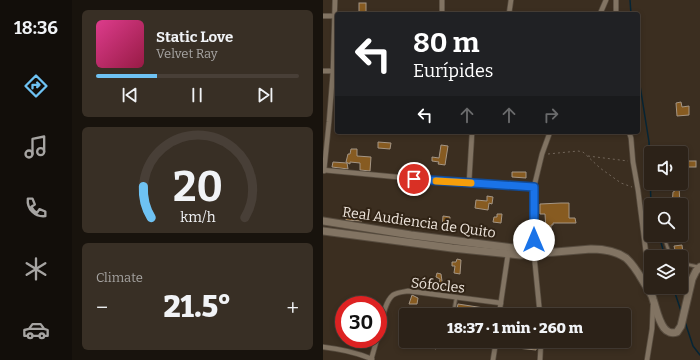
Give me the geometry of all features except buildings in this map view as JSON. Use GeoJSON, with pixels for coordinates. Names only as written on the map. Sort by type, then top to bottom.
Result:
{"type":"FeatureCollection","features":[{"type":"Feature","properties":{"kind":"main road","name":"Real Audiencia de Quito"},"geometry":{"type":"LineString","coordinates":[[323,222],[411,235],[521,248],[534,254]]}},
{"type":"Feature","properties":{"kind":"main road","name":"Real Audiencia de Quito"},"geometry":{"type":"LineString","coordinates":[[323,231],[520,255],[591,249],[601,249],[614,252],[625,257],[636,268],[653,297],[657,314],[664,328],[668,332],[672,333],[677,332],[683,322],[691,279],[693,274],[700,267]]}},
{"type":"Feature","properties":{"kind":"street"},"geometry":{"type":"LineString","coordinates":[[335,0],[335,71],[323,171],[534,187]]}},
{"type":"Feature","properties":{"kind":"street"},"geometry":{"type":"LineString","coordinates":[[441,12],[442,0]]}},
{"type":"Feature","properties":{"kind":"street"},"geometry":{"type":"LineString","coordinates":[[509,12],[511,0]]}},
{"type":"Feature","properties":{"kind":"street"},"geometry":{"type":"LineString","coordinates":[[600,12],[606,0]]}},
{"type":"Feature","properties":{"kind":"street"},"geometry":{"type":"LineString","coordinates":[[616,0],[616,12]]}},
{"type":"Feature","properties":{"kind":"street"},"geometry":{"type":"LineString","coordinates":[[323,16],[335,16]]}},
{"type":"Feature","properties":{"kind":"street"},"geometry":{"type":"LineString","coordinates":[[323,71],[335,71]]}},
{"type":"Feature","properties":{"kind":"street"},"geometry":{"type":"LineString","coordinates":[[469,183],[472,134]]}},
{"type":"Feature","properties":{"kind":"street"},"geometry":{"type":"LineString","coordinates":[[539,308],[534,254],[534,187],[542,154],[549,134]]}},
{"type":"Feature","properties":{"kind":"street"},"geometry":{"type":"LineString","coordinates":[[630,134],[646,250]]}},
{"type":"Feature","properties":{"kind":"street"},"geometry":{"type":"LineString","coordinates":[[500,308],[508,254]]}},
{"type":"Feature","properties":{"kind":"street","name":"Sófocles"},"geometry":{"type":"LineString","coordinates":[[387,302],[393,295],[399,292],[408,291],[501,303]]}},
{"type":"Feature","properties":{"kind":"street"},"geometry":{"type":"LineString","coordinates":[[647,360],[652,329],[653,294]]}},
{"type":"Feature","properties":{"kind":"street"},"geometry":{"type":"LineString","coordinates":[[323,347],[356,353],[372,360],[375,348]]}},
{"type":"Feature","properties":{"kind":"street"},"geometry":{"type":"LineString","coordinates":[[493,360],[495,348]]}},
{"type":"Feature","properties":{"kind":"street"},"geometry":{"type":"LineString","coordinates":[[540,360],[541,348]]}},
{"type":"Feature","properties":{"kind":"lane"},"geometry":{"type":"LineString","coordinates":[[688,264],[700,267]]}},
{"type":"Feature","properties":{"kind":"lane"},"geometry":{"type":"LineString","coordinates":[[454,308],[456,298]]}},
{"type":"Feature","properties":{"kind":"path"},"geometry":{"type":"LineString","coordinates":[[542,154],[578,151],[583,152],[600,168],[621,183],[638,190]]}},
{"type":"Feature","properties":{"kind":"path"},"geometry":{"type":"LineString","coordinates":[[587,156],[633,162]]}},
{"type":"Feature","properties":{"kind":"waterway"},"geometry":{"type":"LineString","coordinates":[[630,0],[631,12]]}},
{"type":"Feature","properties":{"kind":"waterway"},"geometry":{"type":"LineString","coordinates":[[640,86],[649,142],[651,198]]}},
{"type":"Feature","properties":{"kind":"waterway"},"geometry":{"type":"LineString","coordinates":[[661,242],[663,250]]}},
{"type":"Feature","properties":{"kind":"waterway"},"geometry":{"type":"LineString","coordinates":[[675,294],[681,311]]}},
{"type":"Feature","properties":{"kind":"waterway"},"geometry":{"type":"LineString","coordinates":[[685,322],[693,346],[700,355]]}},
{"type":"Feature","properties":{"kind":"slow traffic"},"geometry":{"type":"LineString","coordinates":[[436,181],[471,183]]}},
{"type":"Feature","properties":{"kind":"route"},"geometry":{"type":"LineString","coordinates":[[414,179],[534,187],[534,240]]}}]}
